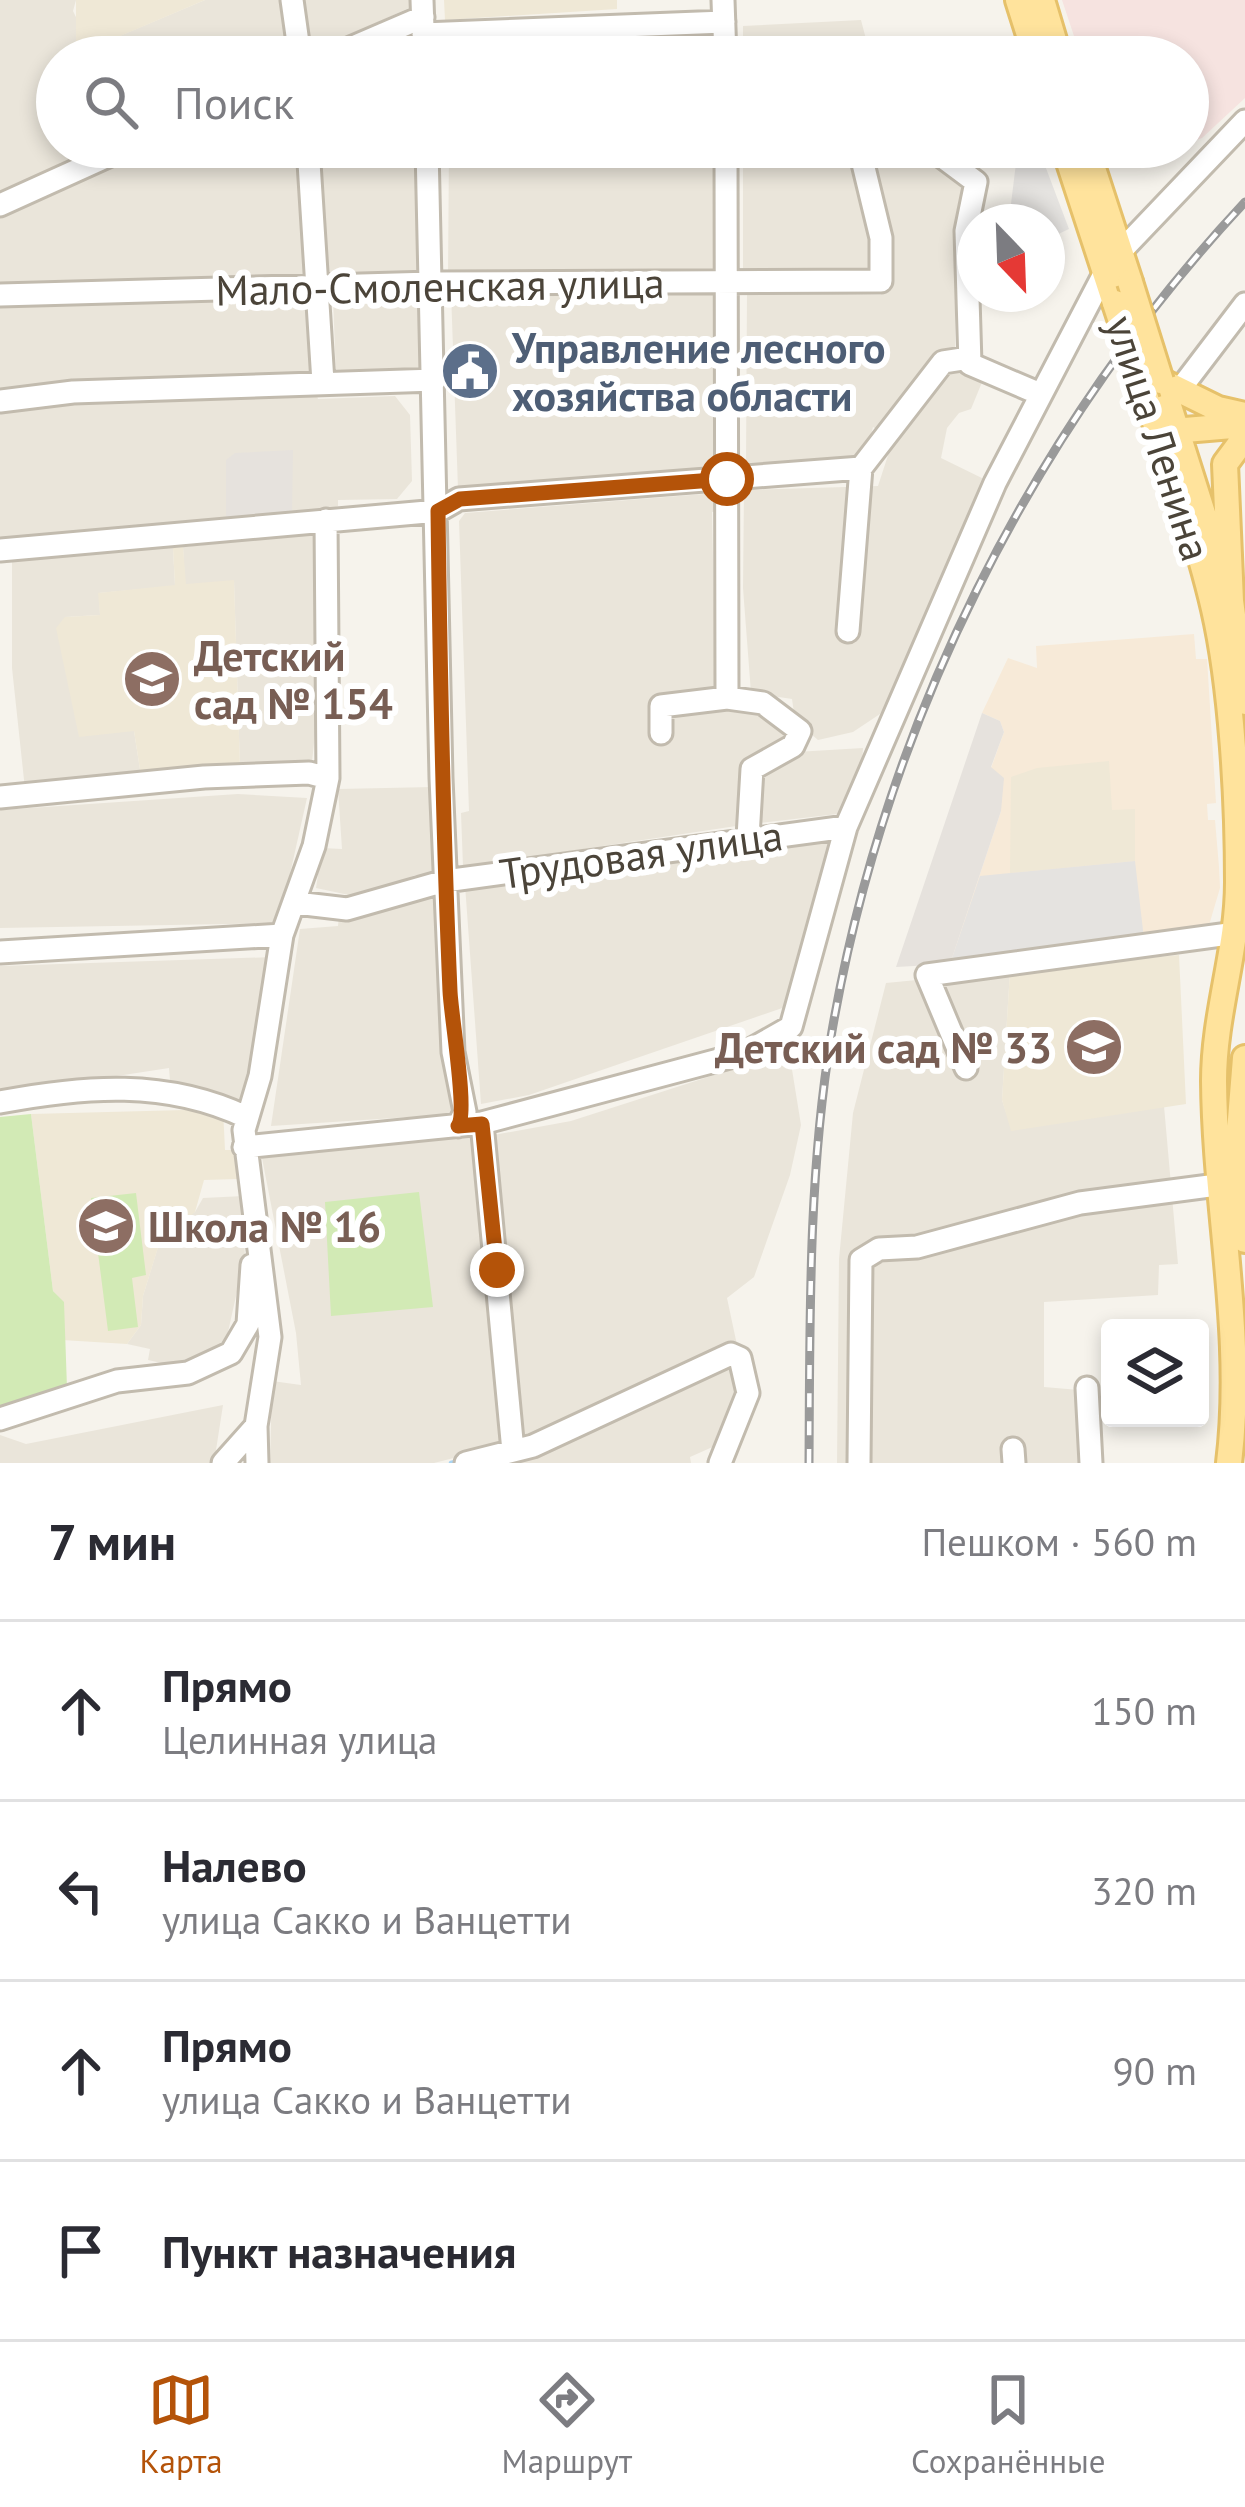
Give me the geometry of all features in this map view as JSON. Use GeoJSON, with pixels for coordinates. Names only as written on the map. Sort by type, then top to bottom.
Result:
{"type":"FeatureCollection","features":[{"type":"Feature","properties":{"kind":"main road"},"geometry":{"type":"LineString","coordinates":[[1018,0],[1029,36]]}},
{"type":"Feature","properties":{"kind":"main road"},"geometry":{"type":"LineString","coordinates":[[1042,0],[1053,36]]}},
{"type":"Feature","properties":{"kind":"main road","name":"улица Ленина"},"geometry":{"type":"LineString","coordinates":[[1071,168],[1114,303],[1163,390]]}},
{"type":"Feature","properties":{"kind":"main road","name":"улица Ленина"},"geometry":{"type":"LineString","coordinates":[[1093,168],[1163,390],[1168,430],[1215,611],[1240,825],[1236,933],[1215,1039],[1217,1186],[1232,1331],[1229,1463]]}},
{"type":"Feature","properties":{"kind":"main road"},"geometry":{"type":"LineString","coordinates":[[1163,390],[1245,416]]}},
{"type":"Feature","properties":{"kind":"main road"},"geometry":{"type":"LineString","coordinates":[[1168,430],[1245,425]]}},
{"type":"Feature","properties":{"kind":"main road","name":"улица Ленина"},"geometry":{"type":"LineString","coordinates":[[1168,430],[1231,601]]}},
{"type":"Feature","properties":{"kind":"main road","name":"улица Ленина"},"geometry":{"type":"LineString","coordinates":[[1245,437],[1225,464],[1236,503],[1231,601],[1245,702]]}},
{"type":"Feature","properties":{"kind":"main road"},"geometry":{"type":"LineString","coordinates":[[1245,1058],[1239,1132],[1245,1240]]}},
{"type":"Feature","properties":{"kind":"street"},"geometry":{"type":"LineString","coordinates":[[292,0],[297,36]]}},
{"type":"Feature","properties":{"kind":"street"},"geometry":{"type":"LineString","coordinates":[[423,27],[724,11]]}},
{"type":"Feature","properties":{"kind":"street"},"geometry":{"type":"LineString","coordinates":[[1209,158],[1245,121]]}},
{"type":"Feature","properties":{"kind":"street"},"geometry":{"type":"LineString","coordinates":[[0,205],[82,168]]}},
{"type":"Feature","properties":{"kind":"street"},"geometry":{"type":"LineString","coordinates":[[310,168],[323,382]]}},
{"type":"Feature","properties":{"kind":"street"},"geometry":{"type":"LineString","coordinates":[[428,168],[445,881],[453,1052],[465,1112],[458,1126]]}},
{"type":"Feature","properties":{"kind":"street"},"geometry":{"type":"LineString","coordinates":[[725,168],[727,698]]}},
{"type":"Feature","properties":{"kind":"street","name":"Мало-Смоленская улица"},"geometry":{"type":"LineString","coordinates":[[0,295],[320,290],[432,283],[881,281],[881,238],[864,168]]}},
{"type":"Feature","properties":{"kind":"street"},"geometry":{"type":"LineString","coordinates":[[957,168],[976,182],[966,231],[970,364],[1040,394]]}},
{"type":"Feature","properties":{"kind":"street"},"geometry":{"type":"LineString","coordinates":[[1120,251],[1200,168]]}},
{"type":"Feature","properties":{"kind":"street"},"geometry":{"type":"LineString","coordinates":[[244,1147],[482,1124],[745,1053],[791,1027],[846,827],[978,520],[1105,272]]}},
{"type":"Feature","properties":{"kind":"street"},"geometry":{"type":"LineString","coordinates":[[1163,390],[1245,304]]}},
{"type":"Feature","properties":{"kind":"street"},"geometry":{"type":"LineString","coordinates":[[848,631],[861,468],[943,362],[969,358]]}},
{"type":"Feature","properties":{"kind":"street"},"geometry":{"type":"LineString","coordinates":[[0,401],[435,380]]}},
{"type":"Feature","properties":{"kind":"street"},"geometry":{"type":"LineString","coordinates":[[0,550],[438,511],[460,499],[861,468]]}},
{"type":"Feature","properties":{"kind":"street"},"geometry":{"type":"LineString","coordinates":[[257,1463],[256,1426],[270,1337],[244,1147],[282,935],[296,903],[328,778],[326,520]]}},
{"type":"Feature","properties":{"kind":"street"},"geometry":{"type":"LineString","coordinates":[[661,733],[661,706],[727,698],[763,703],[800,731],[793,746],[752,769],[748,837]]}},
{"type":"Feature","properties":{"kind":"street"},"geometry":{"type":"LineString","coordinates":[[0,796],[204,777],[309,773],[328,778]]}},
{"type":"Feature","properties":{"kind":"street","name":"Трудовая улица"},"geometry":{"type":"LineString","coordinates":[[296,903],[347,909],[445,881],[846,827]]}},
{"type":"Feature","properties":{"kind":"street"},"geometry":{"type":"LineString","coordinates":[[966,1068],[927,975],[1236,933]]}},
{"type":"Feature","properties":{"kind":"street"},"geometry":{"type":"LineString","coordinates":[[0,952],[282,935]]}},
{"type":"Feature","properties":{"kind":"street"},"geometry":{"type":"LineString","coordinates":[[0,1102],[118,1085],[226,1107],[247,1117]]}},
{"type":"Feature","properties":{"kind":"street"},"geometry":{"type":"LineString","coordinates":[[482,1124],[513,1451]]}},
{"type":"Feature","properties":{"kind":"street"},"geometry":{"type":"LineString","coordinates":[[859,1463],[861,1260],[879,1249],[917,1246],[1080,1203],[1217,1186]]}},
{"type":"Feature","properties":{"kind":"street"},"geometry":{"type":"LineString","coordinates":[[0,1419],[117,1381],[188,1373],[231,1353],[248,1324],[255,1249]]}},
{"type":"Feature","properties":{"kind":"street"},"geometry":{"type":"LineString","coordinates":[[466,1463],[595,1420],[731,1354],[740,1358],[748,1393],[720,1463]]}},
{"type":"Feature","properties":{"kind":"street"},"geometry":{"type":"LineString","coordinates":[[1087,1388],[1090,1463]]}},
{"type":"Feature","properties":{"kind":"street"},"geometry":{"type":"LineString","coordinates":[[224,1463],[256,1426]]}},
{"type":"Feature","properties":{"kind":"shaded area"},"geometry":{"type":"Polygon","coordinates":[[[0,0],[76,0],[73,11],[85,36],[36,36],[36,168],[58,168],[0,193],[0,0]]]}},
{"type":"Feature","properties":{"kind":"shaded area"},"geometry":{"type":"Polygon","coordinates":[[[76,0],[205,0],[120,36],[76,36],[76,0]]]}},
{"type":"Feature","properties":{"kind":"shaded area"},"geometry":{"type":"Polygon","coordinates":[[[205,0],[286,0],[292,36],[120,36],[205,0]]]}},
{"type":"Feature","properties":{"kind":"shaded area"},"geometry":{"type":"Polygon","coordinates":[[[300,0],[412,0],[413,6],[348,36],[305,36],[300,0]]]}},
{"type":"Feature","properties":{"kind":"shaded area"},"geometry":{"type":"Polygon","coordinates":[[[444,0],[617,0],[617,9],[445,20],[444,0]]]}},
{"type":"Feature","properties":{"kind":"shaded area"},"geometry":{"type":"Polygon","coordinates":[[[1062,0],[1245,0],[1245,98],[1209,131],[1209,36],[1074,36],[1062,0]]]}},
{"type":"Feature","properties":{"kind":"shaded area"},"geometry":{"type":"Polygon","coordinates":[[[861,20],[865,36],[743,36],[743,26],[861,20]]]}},
{"type":"Feature","properties":{"kind":"shaded area"},"geometry":{"type":"Polygon","coordinates":[[[104,168],[306,168],[315,285],[0,289],[0,214],[104,168]]]}},
{"type":"Feature","properties":{"kind":"shaded area"},"geometry":{"type":"Polygon","coordinates":[[[314,168],[415,168],[420,276],[323,283],[314,168]]]}},
{"type":"Feature","properties":{"kind":"shaded area"},"geometry":{"type":"Polygon","coordinates":[[[449,168],[716,168],[715,269],[448,274],[449,168]]]}},
{"type":"Feature","properties":{"kind":"shaded area"},"geometry":{"type":"Polygon","coordinates":[[[743,168],[858,168],[878,244],[874,276],[743,271],[743,168]]]}},
{"type":"Feature","properties":{"kind":"shaded area"},"geometry":{"type":"Polygon","coordinates":[[[869,168],[950,168],[971,185],[967,204],[957,204],[955,353],[885,435],[873,427],[865,457],[746,464],[747,292],[881,295],[887,278],[869,168]]]}},
{"type":"Feature","properties":{"kind":"shaded area"},"geometry":{"type":"Polygon","coordinates":[[[1015,168],[1046,168],[1060,204],[1011,204],[1015,168]]]}},
{"type":"Feature","properties":{"kind":"shaded area"},"geometry":{"type":"Polygon","coordinates":[[[718,288],[715,469],[458,489],[451,292],[718,288]]]}},
{"type":"Feature","properties":{"kind":"shaded area"},"geometry":{"type":"Polygon","coordinates":[[[417,295],[420,373],[336,376],[333,298],[417,295]]]}},
{"type":"Feature","properties":{"kind":"shaded area"},"geometry":{"type":"Polygon","coordinates":[[[311,300],[310,377],[79,380],[0,394],[0,305],[311,300]]]}},
{"type":"Feature","properties":{"kind":"shaded area"},"geometry":{"type":"Polygon","coordinates":[[[947,367],[985,375],[971,409],[959,413],[947,428],[941,458],[988,481],[892,706],[853,732],[818,740],[795,720],[792,699],[751,693],[743,588],[744,490],[878,486],[893,440],[947,367]]]}},
{"type":"Feature","properties":{"kind":"shaded area"},"geometry":{"type":"Polygon","coordinates":[[[316,392],[318,399],[395,396],[410,415],[412,481],[397,499],[338,500],[338,506],[323,514],[292,515],[289,472],[226,460],[226,520],[0,541],[0,412],[153,397],[316,392]]]}},
{"type":"Feature","properties":{"kind":"shaded area"},"geometry":{"type":"Polygon","coordinates":[[[293,450],[292,515],[226,520],[226,460],[235,453],[293,450]]]}},
{"type":"Feature","properties":{"kind":"shaded area"},"geometry":{"type":"Polygon","coordinates":[[[717,493],[718,511],[712,512],[716,706],[773,712],[792,730],[786,745],[739,771],[743,825],[463,867],[461,813],[469,811],[459,521],[465,513],[717,493]]]}},
{"type":"Feature","properties":{"kind":"shaded area"},"geometry":{"type":"Polygon","coordinates":[[[314,534],[320,686],[312,762],[240,767],[234,581],[185,585],[183,547],[314,534]]]}},
{"type":"Feature","properties":{"kind":"shaded area","name":"Детский сад № 154"},"geometry":{"type":"Polygon","coordinates":[[[183,547],[186,584],[234,580],[240,767],[141,776],[134,731],[79,737],[56,628],[65,617],[100,615],[98,593],[175,585],[173,548],[183,547]]]}},
{"type":"Feature","properties":{"kind":"shaded area"},"geometry":{"type":"Polygon","coordinates":[[[173,548],[175,586],[99,593],[100,615],[65,617],[134,731],[141,776],[25,789],[12,668],[12,557],[173,548]]]}},
{"type":"Feature","properties":{"kind":"shaded area"},"geometry":{"type":"Polygon","coordinates":[[[1194,634],[1196,659],[1207,659],[1216,803],[1207,804],[1208,820],[1215,820],[1220,888],[1207,932],[950,964],[1001,811],[991,768],[1004,732],[1000,721],[982,713],[1008,658],[1037,668],[1036,646],[1194,634]]]}},
{"type":"Feature","properties":{"kind":"shaded area"},"geometry":{"type":"Polygon","coordinates":[[[982,713],[1000,721],[1004,732],[991,767],[1004,778],[1001,811],[950,964],[896,967],[982,713]]]}},
{"type":"Feature","properties":{"kind":"shaded area"},"geometry":{"type":"Polygon","coordinates":[[[863,748],[861,777],[846,813],[759,823],[764,769],[796,752],[863,748]]]}},
{"type":"Feature","properties":{"kind":"shaded area"},"geometry":{"type":"Polygon","coordinates":[[[1109,761],[1112,810],[1135,809],[1135,861],[1010,873],[1011,777],[1037,768],[1109,761]]]}},
{"type":"Feature","properties":{"kind":"shaded area"},"geometry":{"type":"Polygon","coordinates":[[[433,787],[433,875],[415,875],[363,898],[316,888],[322,848],[342,849],[338,789],[433,787]]]}},
{"type":"Feature","properties":{"kind":"shaded area"},"geometry":{"type":"Polygon","coordinates":[[[238,794],[307,798],[279,923],[0,928],[0,810],[238,794]]]}},
{"type":"Feature","properties":{"kind":"shaded area"},"geometry":{"type":"Polygon","coordinates":[[[831,835],[832,858],[794,1004],[529,1095],[481,1104],[465,885],[831,835]]]}},
{"type":"Feature","properties":{"kind":"shaded area"},"geometry":{"type":"Polygon","coordinates":[[[1135,861],[1144,939],[950,964],[980,876],[1135,861]]]}},
{"type":"Feature","properties":{"kind":"shaded area"},"geometry":{"type":"Polygon","coordinates":[[[438,891],[456,1114],[271,1126],[300,929],[338,926],[339,916],[438,891]]]}},
{"type":"Feature","properties":{"kind":"shaded area","name":"Детский сад № 33"},"geometry":{"type":"Polygon","coordinates":[[[1179,955],[1186,1104],[1011,1131],[1002,1100],[1010,971],[1179,955]]]}},
{"type":"Feature","properties":{"kind":"shaded area"},"geometry":{"type":"Polygon","coordinates":[[[273,957],[247,1107],[171,1093],[169,1068],[0,1094],[0,966],[273,957]]]}},
{"type":"Feature","properties":{"kind":"shaded area"},"geometry":{"type":"Polygon","coordinates":[[[1010,971],[1002,1100],[1012,1130],[1164,1106],[1178,1264],[1159,1265],[1158,1295],[1044,1302],[1044,1387],[1079,1390],[1081,1463],[837,1463],[839,1259],[853,1113],[886,983],[1010,971]]]}},
{"type":"Feature","properties":{"kind":"shaded area"},"geometry":{"type":"Polygon","coordinates":[[[789,1051],[801,1125],[790,1175],[754,1277],[727,1298],[737,1345],[517,1442],[513,1338],[488,1136],[571,1121],[789,1051]]]}},
{"type":"Feature","properties":{"kind":"shaded area","name":"Школа № 16"},"geometry":{"type":"Polygon","coordinates":[[[223,1109],[225,1150],[236,1150],[237,1179],[204,1180],[195,1212],[176,1227],[165,1225],[143,1296],[141,1325],[127,1344],[62,1340],[64,1303],[53,1291],[31,1114],[223,1109]]]}},
{"type":"Feature","properties":{"kind":"shaded area"},"geometry":{"type":"Polygon","coordinates":[[[479,1136],[505,1445],[434,1463],[270,1463],[272,1381],[301,1385],[296,1333],[262,1158],[479,1136]]]}},
{"type":"Feature","properties":{"kind":"shaded area"},"geometry":{"type":"Polygon","coordinates":[[[244,1196],[245,1277],[240,1278],[224,1350],[184,1368],[148,1360],[150,1349],[127,1344],[141,1325],[143,1296],[165,1224],[195,1212],[203,1198],[244,1196]]]}},
{"type":"Feature","properties":{"kind":"shaded area"},"geometry":{"type":"Polygon","coordinates":[[[729,1367],[741,1393],[726,1441],[690,1457],[691,1463],[492,1463],[586,1431],[729,1367]]]}},
{"type":"Feature","properties":{"kind":"shaded area"},"geometry":{"type":"Polygon","coordinates":[[[223,1405],[214,1463],[0,1463],[0,1435],[26,1444],[223,1405]]]}},
{"type":"Feature","properties":{"kind":"green space"},"geometry":{"type":"Polygon","coordinates":[[[31,1114],[53,1291],[64,1302],[67,1388],[0,1413],[0,1117],[31,1114]]]}},
{"type":"Feature","properties":{"kind":"green space"},"geometry":{"type":"Polygon","coordinates":[[[419,1192],[433,1307],[331,1316],[325,1202],[419,1192]]]}},
{"type":"Feature","properties":{"kind":"green space"},"geometry":{"type":"Polygon","coordinates":[[[136,1193],[146,1275],[132,1278],[138,1327],[108,1331],[91,1198],[136,1193]]]}},
{"type":"Feature","properties":{"kind":"waterway"},"geometry":{"type":"LineString","coordinates":[[451,1463],[455,1462]]}},
{"type":"Feature","properties":{"kind":"railway"},"geometry":{"type":"LineString","coordinates":[[809,1463],[812,1249],[823,1089],[855,922],[888,808],[928,697],[977,589],[1034,485],[1097,385],[1168,291],[1245,202]]}},
{"type":"Feature","properties":{"kind":"place","name":"Управление лесного хозяйства области"},"geometry":{"type":"Point","coordinates":[470,371]}},
{"type":"Feature","properties":{"kind":"place","name":"Детский сад № 154"},"geometry":{"type":"Point","coordinates":[152,679]}},
{"type":"Feature","properties":{"kind":"place","name":"Детский сад № 33"},"geometry":{"type":"Point","coordinates":[1094,1047]}},
{"type":"Feature","properties":{"kind":"place","name":"Школа № 16"},"geometry":{"type":"Point","coordinates":[106,1226]}},
{"type":"Feature","properties":{"kind":"route"},"geometry":{"type":"LineString","coordinates":[[497,1270],[482,1124],[458,1126],[465,1112],[453,1052],[441,778],[438,511],[460,499],[727,479]]}}]}
